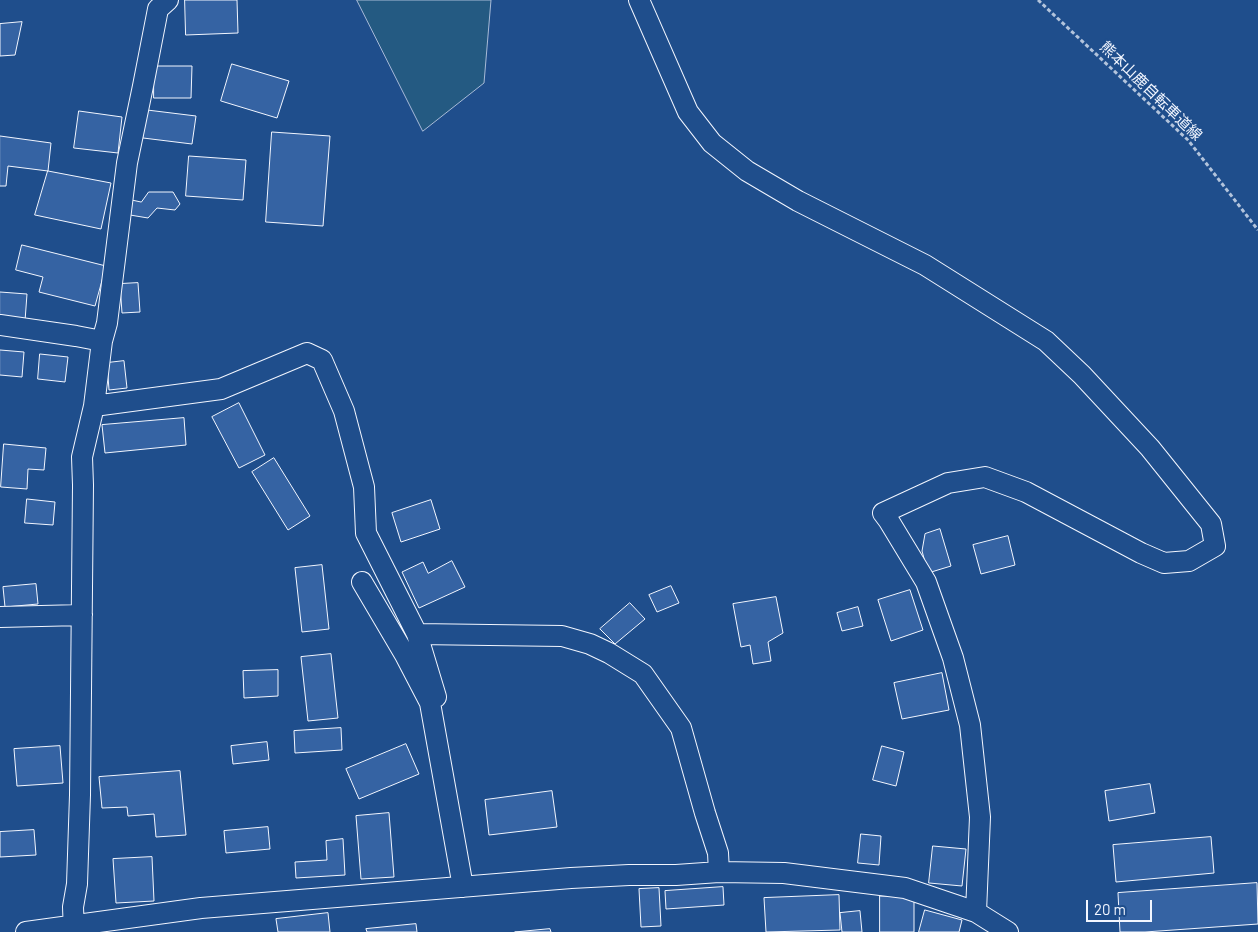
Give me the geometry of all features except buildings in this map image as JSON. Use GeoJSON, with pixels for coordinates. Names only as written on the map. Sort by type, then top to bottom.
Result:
{"type":"FeatureCollection","features":[{"type":"Feature","properties":{"kind":"street"},"geometry":{"type":"LineString","coordinates":[[74,929],[73,907],[77,884],[80,794],[82,457],[94,406],[127,163],[158,10],[168,0]]}},
{"type":"Feature","properties":{"kind":"street"},"geometry":{"type":"LineString","coordinates":[[639,0],[688,112],[712,143],[747,171],[798,202],[925,265],[1046,342],[1082,375],[1150,448],[1211,524],[1215,546],[1189,561],[1164,563],[1026,492],[985,477],[948,483],[883,513],[890,521],[926,582],[953,658],[970,725],[980,817],[976,912]]}},
{"type":"Feature","properties":{"kind":"street"},"geometry":{"type":"LineString","coordinates":[[0,325],[102,341]]}},
{"type":"Feature","properties":{"kind":"street"},"geometry":{"type":"LineString","coordinates":[[94,406],[221,389],[307,353],[322,360],[344,411],[364,487],[366,533],[417,634],[436,697],[430,703]]}},
{"type":"Feature","properties":{"kind":"street"},"geometry":{"type":"LineString","coordinates":[[362,582],[430,703],[463,887]]}},
{"type":"Feature","properties":{"kind":"street"},"geometry":{"type":"LineString","coordinates":[[0,617],[82,615]]}},
{"type":"Feature","properties":{"kind":"street"},"geometry":{"type":"LineString","coordinates":[[417,634],[562,636],[590,644],[609,653],[643,674],[681,728],[718,853],[719,872]]}},
{"type":"Feature","properties":{"kind":"street"},"geometry":{"type":"LineString","coordinates":[[26,932],[74,929],[201,908],[571,878],[719,872],[784,873],[905,888],[976,912],[1008,932]]}},
{"type":"Feature","properties":{"kind":"path","name":"熊本山鹿自転車道線"},"geometry":{"type":"LineString","coordinates":[[1038,0],[1188,140],[1258,230]]}},
{"type":"Feature","properties":{"kind":"shaded area"},"geometry":{"type":"Polygon","coordinates":[[[357,0],[491,0],[484,83],[423,131],[357,0]]]}}]}
